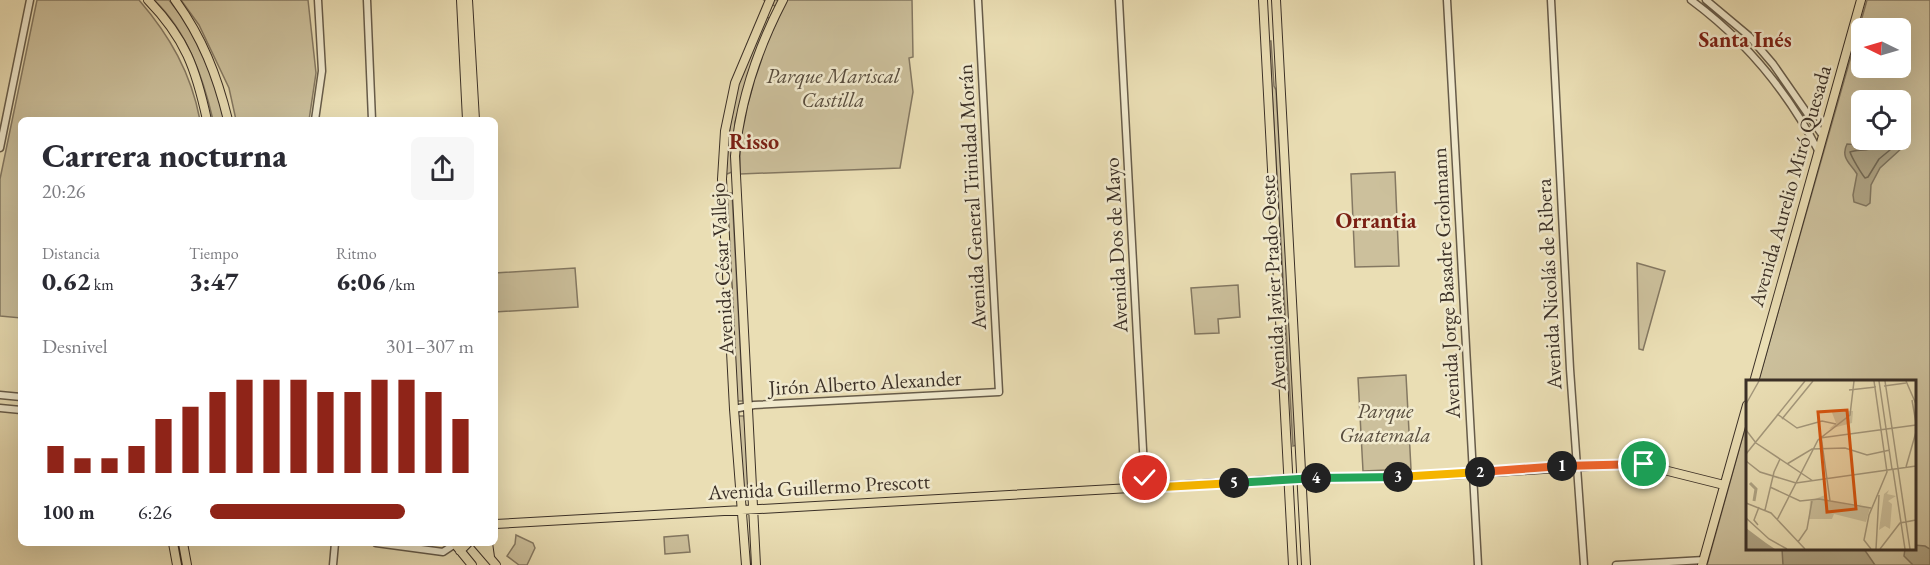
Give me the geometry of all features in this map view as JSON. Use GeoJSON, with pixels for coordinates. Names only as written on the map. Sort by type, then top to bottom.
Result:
{"type":"FeatureCollection","features":[{"type":"Feature","properties":{"kind":"main road"},"geometry":{"type":"LineString","coordinates":[[148,0],[170,25],[186,50],[195,72],[206,117]]}},
{"type":"Feature","properties":{"kind":"main road"},"geometry":{"type":"LineString","coordinates":[[175,0],[189,18],[212,64],[227,117]]}},
{"type":"Feature","properties":{"kind":"main road"},"geometry":{"type":"LineString","coordinates":[[461,0],[467,117]]}},
{"type":"Feature","properties":{"kind":"main road"},"geometry":{"type":"LineString","coordinates":[[468,0],[475,117]]}},
{"type":"Feature","properties":{"kind":"main road","name":"Avenida César Vallejo"},"geometry":{"type":"LineString","coordinates":[[746,565],[734,408],[722,179],[723,149],[735,83],[770,0]]}},
{"type":"Feature","properties":{"kind":"main road","name":"Avenida César Vallejo"},"geometry":{"type":"LineString","coordinates":[[756,565],[735,156],[738,121],[752,69],[783,0]]}},
{"type":"Feature","properties":{"kind":"main road","name":"Avenida Javier Prado Oeste"},"geometry":{"type":"LineString","coordinates":[[1263,0],[1293,565]]}},
{"type":"Feature","properties":{"kind":"main road","name":"Avenida Javier Prado Oeste"},"geometry":{"type":"LineString","coordinates":[[1276,0],[1306,565]]}},
{"type":"Feature","properties":{"kind":"main road","name":"Avenida Aurelio Miró Quesada"},"geometry":{"type":"LineString","coordinates":[[1755,380],[1861,0]]}},
{"type":"Feature","properties":{"kind":"main road"},"geometry":{"type":"LineString","coordinates":[[1264,36],[1278,35]]}},
{"type":"Feature","properties":{"kind":"main road"},"geometry":{"type":"LineString","coordinates":[[1703,563],[1746,408]]}},
{"type":"Feature","properties":{"kind":"main road"},"geometry":{"type":"LineString","coordinates":[[1287,445],[1293,449],[1300,445]]}},
{"type":"Feature","properties":{"kind":"main road","name":"Avenida Guillermo Prescott"},"geometry":{"type":"LineString","coordinates":[[498,523],[1639,463],[1724,485]]}},
{"type":"Feature","properties":{"kind":"main road"},"geometry":{"type":"LineString","coordinates":[[1290,514],[1296,509],[1304,513]]}},
{"type":"Feature","properties":{"kind":"main road"},"geometry":{"type":"LineString","coordinates":[[174,546],[177,565]]}},
{"type":"Feature","properties":{"kind":"main road"},"geometry":{"type":"LineString","coordinates":[[184,546],[187,565]]}},
{"type":"Feature","properties":{"kind":"main road"},"geometry":{"type":"LineString","coordinates":[[457,546],[472,565]]}},
{"type":"Feature","properties":{"kind":"main road"},"geometry":{"type":"LineString","coordinates":[[480,546],[494,562]]}},
{"type":"Feature","properties":{"kind":"main road"},"geometry":{"type":"LineString","coordinates":[[489,546],[494,562]]}},
{"type":"Feature","properties":{"kind":"street"},"geometry":{"type":"LineString","coordinates":[[0,148],[30,0]]}},
{"type":"Feature","properties":{"kind":"street"},"geometry":{"type":"LineString","coordinates":[[315,117],[322,71],[318,0]]}},
{"type":"Feature","properties":{"kind":"street"},"geometry":{"type":"LineString","coordinates":[[367,0],[372,117]]}},
{"type":"Feature","properties":{"kind":"street","name":"Avenida General Trinidad Morán"},"geometry":{"type":"LineString","coordinates":[[978,0],[999,392]]}},
{"type":"Feature","properties":{"kind":"street","name":"Avenida Dos de Mayo"},"geometry":{"type":"LineString","coordinates":[[1119,0],[1145,488]]}},
{"type":"Feature","properties":{"kind":"street","name":"Avenida Jorge Basadre Grohmann"},"geometry":{"type":"LineString","coordinates":[[1447,0],[1478,565]]}},
{"type":"Feature","properties":{"kind":"street","name":"Avenida Nicolás de Ribera"},"geometry":{"type":"LineString","coordinates":[[1551,0],[1576,465],[1584,565]]}},
{"type":"Feature","properties":{"kind":"street"},"geometry":{"type":"LineString","coordinates":[[1691,0],[1710,14],[1745,47],[1779,87],[1819,152]]}},
{"type":"Feature","properties":{"kind":"street"},"geometry":{"type":"LineString","coordinates":[[1706,0],[1749,36],[1773,64],[1823,136]]}},
{"type":"Feature","properties":{"kind":"street"},"geometry":{"type":"LineString","coordinates":[[1808,131],[1814,130],[1815,125]]}},
{"type":"Feature","properties":{"kind":"street","name":"Jirón Alberto Alexander"},"geometry":{"type":"LineString","coordinates":[[734,408],[999,392]]}},
{"type":"Feature","properties":{"kind":"street"},"geometry":{"type":"LineString","coordinates":[[0,395],[18,397]]}},
{"type":"Feature","properties":{"kind":"street"},"geometry":{"type":"LineString","coordinates":[[0,408],[18,410]]}},
{"type":"Feature","properties":{"kind":"street"},"geometry":{"type":"LineString","coordinates":[[333,565],[335,546]]}},
{"type":"Feature","properties":{"kind":"street"},"geometry":{"type":"LineString","coordinates":[[398,546],[442,552],[454,546]]}},
{"type":"Feature","properties":{"kind":"street"},"geometry":{"type":"LineString","coordinates":[[1616,565],[1703,563]]}},
{"type":"Feature","properties":{"kind":"green space"},"geometry":{"type":"Polygon","coordinates":[[[37,0],[139,0],[170,41],[178,56],[191,86],[199,117],[18,117],[18,318],[0,316],[0,179],[37,0]]]}},
{"type":"Feature","properties":{"kind":"green space"},"geometry":{"type":"Polygon","coordinates":[[[154,0],[169,0],[189,28],[210,72],[224,117],[212,117],[199,71],[185,40],[166,12],[154,0]]]}},
{"type":"Feature","properties":{"kind":"green space"},"geometry":{"type":"Polygon","coordinates":[[[181,0],[308,0],[316,73],[309,117],[235,117],[229,88],[199,25],[181,0]]]}},
{"type":"Feature","properties":{"kind":"green space","name":"Parque Mariscal Castilla"},"geometry":{"type":"Polygon","coordinates":[[[764,0],[912,0],[913,57],[909,58],[913,92],[900,168],[740,174],[740,134],[759,60],[782,10],[764,0]]]}},
{"type":"Feature","properties":{"kind":"green space"},"geometry":{"type":"Polygon","coordinates":[[[1867,0],[1930,0],[1930,565],[1707,565],[1746,425],[1746,550],[1915,550],[1915,380],[1759,380],[1851,56],[1851,78],[1911,78],[1911,18],[1862,18],[1867,0]]]}},
{"type":"Feature","properties":{"kind":"green space"},"geometry":{"type":"Polygon","coordinates":[[[765,17],[770,18],[750,69],[735,122],[732,172],[727,174],[732,104],[742,68],[765,17]]]}},
{"type":"Feature","properties":{"kind":"green space"},"geometry":{"type":"Polygon","coordinates":[[[1269,41],[1271,41],[1276,90],[1297,445],[1293,446],[1269,41]]]}},
{"type":"Feature","properties":{"kind":"green space"},"geometry":{"type":"Polygon","coordinates":[[[1395,172],[1399,266],[1355,267],[1351,174],[1395,172]]]}},
{"type":"Feature","properties":{"kind":"green space"},"geometry":{"type":"Polygon","coordinates":[[[726,193],[732,193],[743,401],[736,401],[726,193]]]}},
{"type":"Feature","properties":{"kind":"green space"},"geometry":{"type":"Polygon","coordinates":[[[1637,263],[1665,271],[1643,350],[1639,349],[1637,263]]]}},
{"type":"Feature","properties":{"kind":"green space"},"geometry":{"type":"Polygon","coordinates":[[[575,268],[578,307],[498,312],[498,273],[575,268]]]}},
{"type":"Feature","properties":{"kind":"green space"},"geometry":{"type":"Polygon","coordinates":[[[1238,285],[1240,317],[1218,319],[1219,333],[1195,334],[1191,288],[1238,285]]]}},
{"type":"Feature","properties":{"kind":"green space","name":"Parque Guatemala"},"geometry":{"type":"Polygon","coordinates":[[[1406,375],[1411,469],[1363,471],[1358,378],[1406,375]]]}},
{"type":"Feature","properties":{"kind":"green space"},"geometry":{"type":"Polygon","coordinates":[[[738,416],[744,416],[749,457],[748,500],[744,500],[738,416]]]}},
{"type":"Feature","properties":{"kind":"green space"},"geometry":{"type":"Polygon","coordinates":[[[516,535],[533,543],[535,548],[527,565],[519,565],[507,556],[515,544],[516,535]]]}},
{"type":"Feature","properties":{"kind":"green space"},"geometry":{"type":"Polygon","coordinates":[[[688,535],[690,552],[665,554],[664,537],[688,535]]]}},
{"type":"Feature","properties":{"kind":"water"},"geometry":{"type":"Polygon","coordinates":[[[1847,144],[1851,144],[1851,150],[1900,150],[1880,168],[1871,185],[1870,203],[1866,206],[1854,202],[1857,174],[1846,157],[1847,144]]]}},
{"type":"Feature","properties":{"kind":"water"},"geometry":{"type":"Polygon","coordinates":[[[1915,545],[1925,546],[1930,549],[1930,565],[1913,565],[1904,556],[1905,550],[1915,550],[1915,545]]]}},
{"type":"Feature","properties":{"kind":"water"},"geometry":{"type":"Polygon","coordinates":[[[1782,550],[1865,550],[1875,565],[1783,565],[1782,550]]]}},
{"type":"Feature","properties":{"kind":"district","name":"Santa Inés"},"geometry":{"type":"Point","coordinates":[1745,39]}},
{"type":"Feature","properties":{"kind":"district","name":"Risso"},"geometry":{"type":"Point","coordinates":[754,141]}},
{"type":"Feature","properties":{"kind":"district","name":"Orrantia"},"geometry":{"type":"Point","coordinates":[1376,220]}},
{"type":"Feature","properties":{"kind":"route"},"geometry":{"type":"LineString","coordinates":[[1145,478],[1145,488],[1313,478],[1464,474],[1576,465],[1644,464]]}}]}
